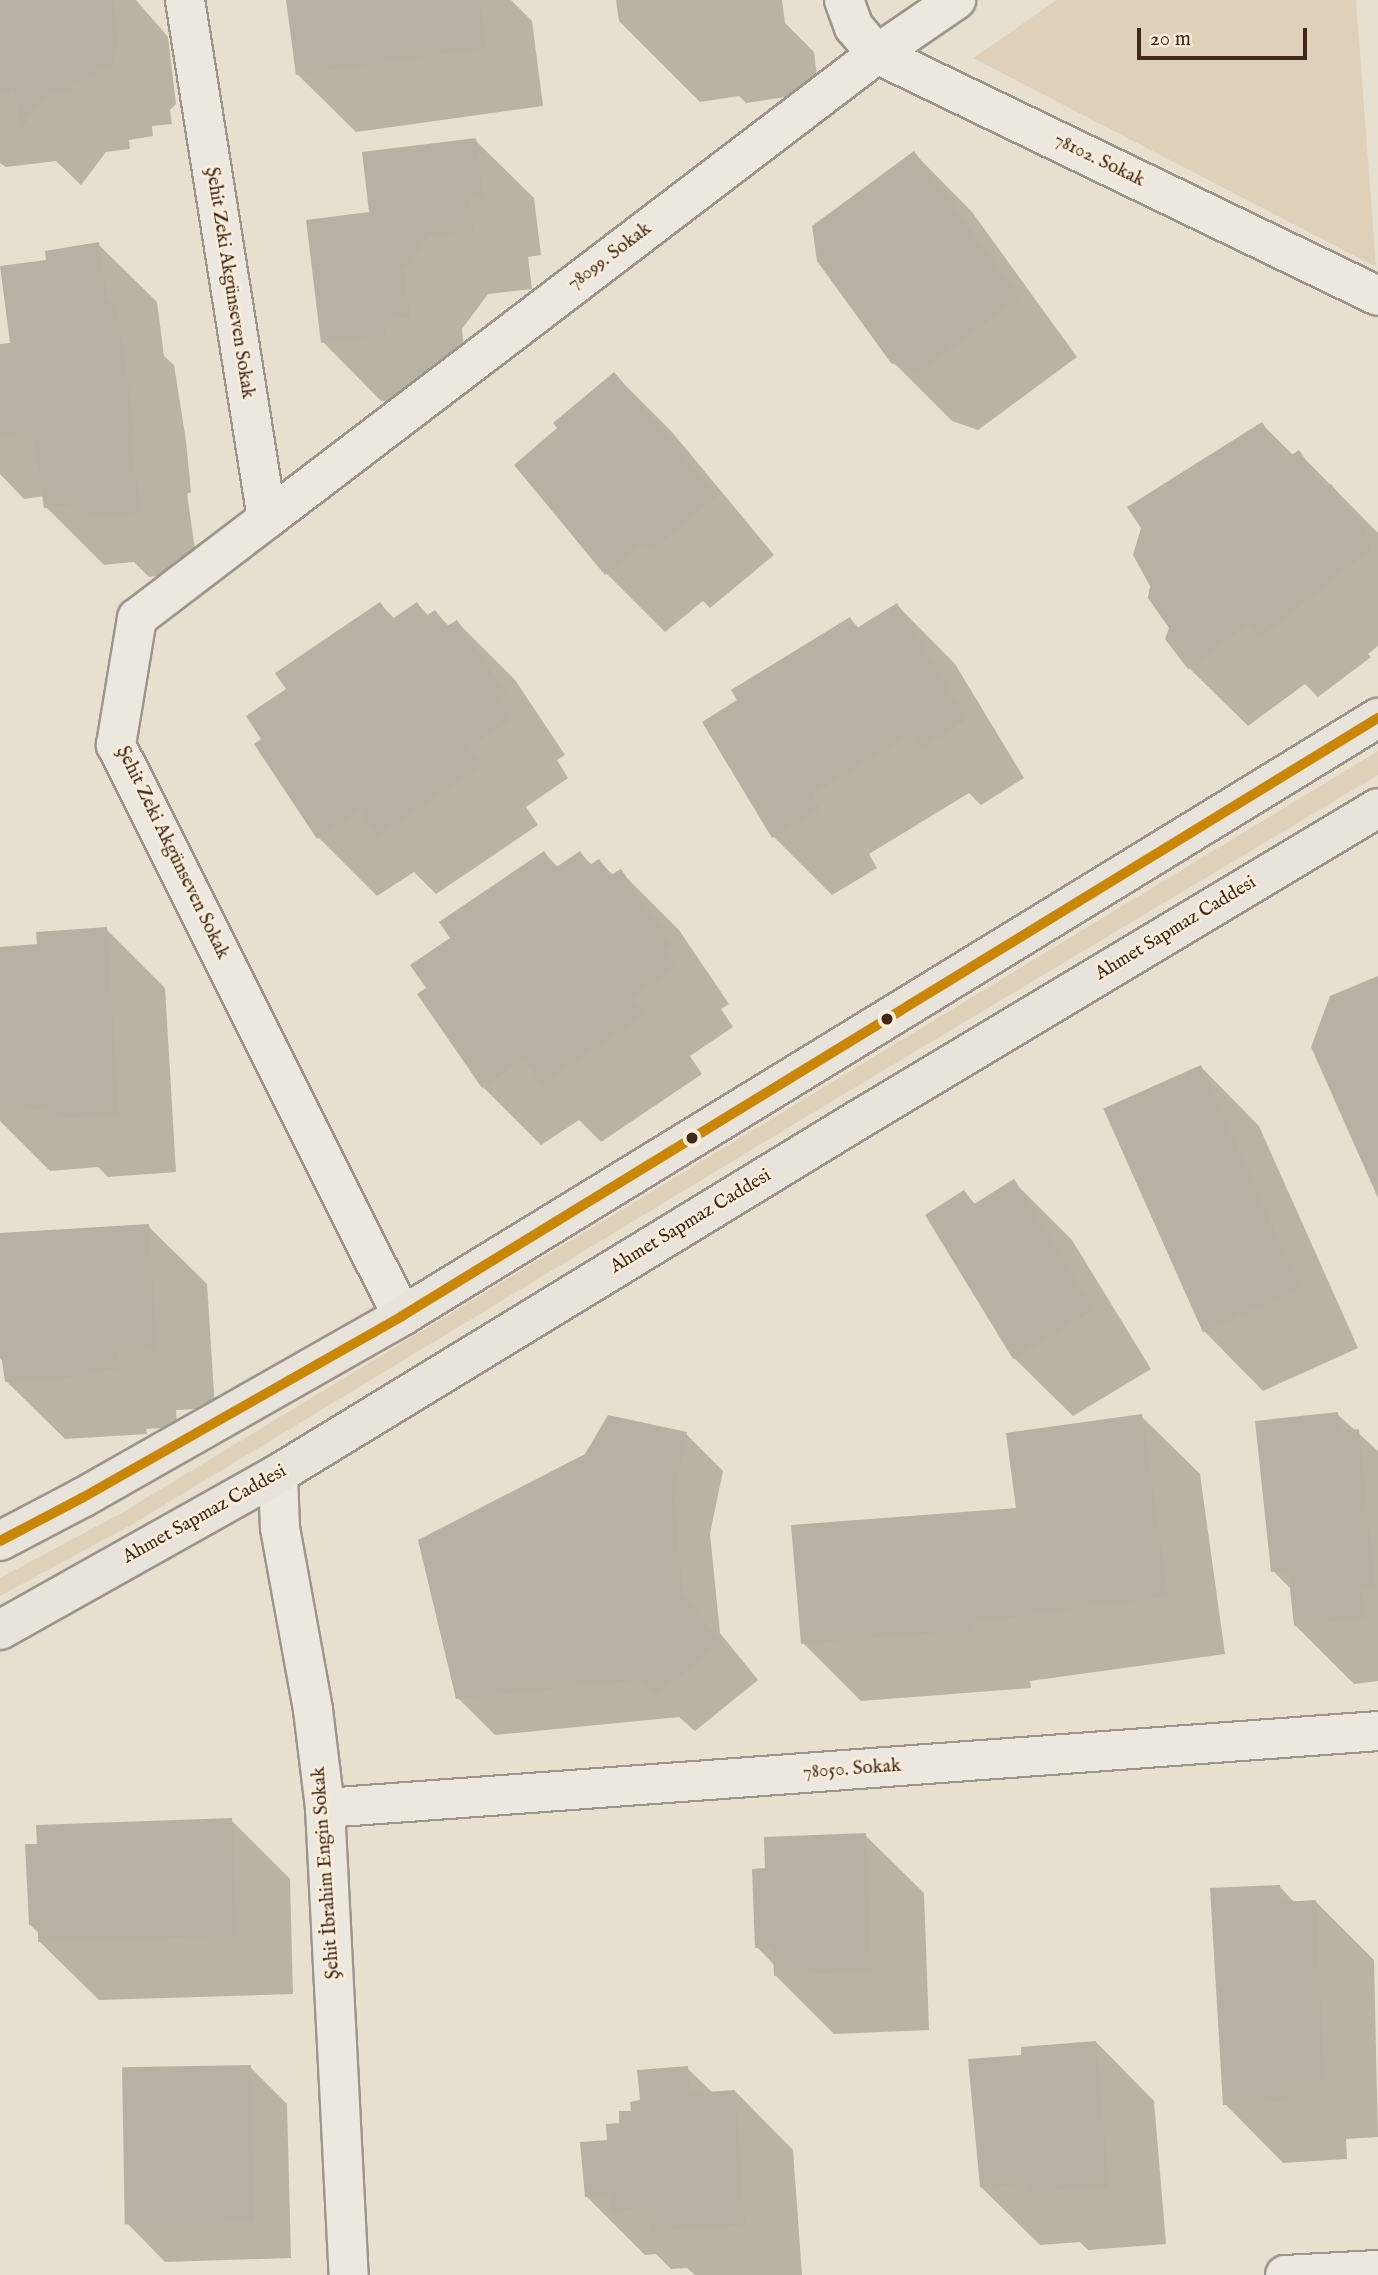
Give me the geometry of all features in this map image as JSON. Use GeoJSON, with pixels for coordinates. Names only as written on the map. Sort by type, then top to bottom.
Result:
{"type":"FeatureCollection","features":[{"type":"Feature","properties":{"kind":"main road"},"geometry":{"type":"LineString","coordinates":[[0,1541],[82,1498],[402,1316],[1378,718]]}},
{"type":"Feature","properties":{"kind":"main road","name":"Ahmet Sapmaz Caddesi"},"geometry":{"type":"LineString","coordinates":[[0,1630],[278,1474],[847,1126],[1378,808]]}},
{"type":"Feature","properties":{"kind":"street","name":"Şehit Zeki Akgünseven Sokak"},"geometry":{"type":"LineString","coordinates":[[185,0],[267,519],[137,618],[116,745],[402,1316]]}},
{"type":"Feature","properties":{"kind":"street","name":"78102. Sokak"},"geometry":{"type":"LineString","coordinates":[[844,0],[854,27],[877,54],[1378,296]]}},
{"type":"Feature","properties":{"kind":"street","name":"78099. Sokak"},"geometry":{"type":"LineString","coordinates":[[267,519],[877,54],[956,0]]}},
{"type":"Feature","properties":{"kind":"street","name":"Şehit İbrahim Engin Sokak"},"geometry":{"type":"LineString","coordinates":[[278,1474],[281,1528],[313,1710],[325,1808],[349,2275]]}},
{"type":"Feature","properties":{"kind":"street","name":"78050. Sokak"},"geometry":{"type":"LineString","coordinates":[[325,1808],[1378,1731]]}},
{"type":"Feature","properties":{"kind":"street"},"geometry":{"type":"LineString","coordinates":[[1285,2275],[1378,2270]]}},
{"type":"Feature","properties":{"kind":"shaded area"},"geometry":{"type":"Polygon","coordinates":[[[1057,0],[1356,0],[1376,267],[973,58],[1057,0]]]}},
{"type":"Feature","properties":{"kind":"shaded area"},"geometry":{"type":"Polygon","coordinates":[[[1378,751],[1378,775],[131,1525],[0,1596],[0,1578],[125,1511],[1378,751]]]}},
{"type":"Feature","properties":{"kind":"building"},"geometry":{"type":"Polygon","coordinates":[[[0,0],[113,0],[118,46],[112,51],[114,66],[95,68],[96,78],[72,82],[73,91],[48,95],[21,128],[14,90],[0,93],[0,0]]]}},
{"type":"Feature","properties":{"kind":"building"},"geometry":{"type":"Polygon","coordinates":[[[286,0],[479,0],[486,48],[296,75],[286,0]]]}},
{"type":"Feature","properties":{"kind":"building"},"geometry":{"type":"Polygon","coordinates":[[[476,138],[483,197],[470,199],[474,231],[429,236],[404,270],[410,317],[383,320],[385,335],[321,343],[306,220],[369,212],[362,152],[476,138]]]}},
{"type":"Feature","properties":{"kind":"building"},"geometry":{"type":"Polygon","coordinates":[[[914,151],[1020,298],[919,372],[891,363],[817,261],[812,226],[914,151]]]}},
{"type":"Feature","properties":{"kind":"building"},"geometry":{"type":"Polygon","coordinates":[[[99,242],[107,298],[116,305],[128,381],[134,433],[130,435],[141,512],[89,519],[87,503],[44,508],[34,438],[18,441],[17,434],[0,436],[0,344],[10,343],[0,266],[46,260],[45,251],[99,242]]]}},
{"type":"Feature","properties":{"kind":"building"},"geometry":{"type":"Polygon","coordinates":[[[614,372],[717,496],[651,551],[644,543],[605,575],[514,465],[557,428],[553,423],[614,372]]]}},
{"type":"Feature","properties":{"kind":"building"},"geometry":{"type":"Polygon","coordinates":[[[1262,422],[1286,459],[1299,450],[1323,485],[1331,484],[1367,532],[1371,550],[1258,639],[1248,625],[1188,669],[1165,639],[1169,628],[1148,598],[1150,586],[1133,555],[1141,528],[1127,507],[1262,422]]]}},
{"type":"Feature","properties":{"kind":"building"},"geometry":{"type":"Polygon","coordinates":[[[380,602],[392,619],[417,602],[426,616],[435,610],[447,626],[457,620],[508,696],[500,701],[511,719],[469,748],[481,766],[377,837],[360,810],[317,839],[254,744],[261,739],[246,716],[286,689],[275,673],[380,602]]]}},
{"type":"Feature","properties":{"kind":"building"},"geometry":{"type":"Polygon","coordinates":[[[897,603],[967,719],[922,748],[913,733],[812,795],[820,809],[772,838],[702,722],[737,700],[731,690],[850,617],[857,628],[897,603]]]}},
{"type":"Feature","properties":{"kind":"building"},"geometry":{"type":"Polygon","coordinates":[[[544,851],[555,868],[580,851],[590,865],[599,859],[611,875],[621,869],[672,945],[664,950],[675,968],[633,997],[645,1015],[541,1085],[524,1059],[482,1088],[417,994],[426,988],[410,965],[450,938],[439,922],[544,851]]]}},
{"type":"Feature","properties":{"kind":"building"},"geometry":{"type":"Polygon","coordinates":[[[107,927],[119,1115],[48,1119],[48,1109],[0,1112],[0,947],[37,944],[36,932],[107,927]]]}},
{"type":"Feature","properties":{"kind":"building"},"geometry":{"type":"Polygon","coordinates":[[[1378,976],[1378,1198],[1311,1047],[1330,996],[1378,976]]]}},
{"type":"Feature","properties":{"kind":"building"},"geometry":{"type":"Polygon","coordinates":[[[1201,1065],[1301,1289],[1203,1332],[1103,1109],[1201,1065]]]}},
{"type":"Feature","properties":{"kind":"building"},"geometry":{"type":"Polygon","coordinates":[[[1014,1179],[1094,1310],[1013,1359],[925,1215],[964,1190],[974,1204],[1014,1179]]]}},
{"type":"Feature","properties":{"kind":"building"},"geometry":{"type":"Polygon","coordinates":[[[149,1224],[157,1350],[118,1352],[120,1369],[89,1371],[89,1376],[5,1382],[0,1347],[0,1233],[149,1224]]]}},
{"type":"Feature","properties":{"kind":"building"},"geometry":{"type":"Polygon","coordinates":[[[1338,1412],[1339,1431],[1359,1429],[1375,1586],[1361,1588],[1365,1618],[1294,1626],[1288,1570],[1271,1572],[1255,1421],[1338,1412]]]}},
{"type":"Feature","properties":{"kind":"building"},"geometry":{"type":"Polygon","coordinates":[[[1142,1414],[1168,1596],[972,1623],[973,1630],[801,1644],[791,1525],[1016,1508],[1006,1433],[1142,1414]]]}},
{"type":"Feature","properties":{"kind":"building"},"geometry":{"type":"Polygon","coordinates":[[[608,1415],[687,1432],[674,1496],[683,1594],[722,1643],[657,1695],[640,1680],[456,1699],[418,1540],[585,1454],[608,1415]]]}},
{"type":"Feature","properties":{"kind":"building"},"geometry":{"type":"Polygon","coordinates":[[[232,1818],[236,1936],[38,1942],[38,1925],[29,1925],[25,1844],[37,1844],[36,1825],[232,1818]]]}},
{"type":"Feature","properties":{"kind":"building"},"geometry":{"type":"Polygon","coordinates":[[[866,1833],[872,1972],[774,1976],[773,1947],[755,1948],[752,1869],[765,1868],[764,1837],[866,1833]]]}},
{"type":"Feature","properties":{"kind":"building"},"geometry":{"type":"Polygon","coordinates":[[[1280,1885],[1280,1902],[1316,1900],[1324,2079],[1288,2081],[1289,2101],[1223,2105],[1210,1888],[1280,1885]]]}},
{"type":"Feature","properties":{"kind":"building"},"geometry":{"type":"Polygon","coordinates":[[[1096,2041],[1109,2187],[1028,2192],[1028,2184],[980,2187],[968,2059],[1021,2055],[1021,2047],[1096,2041]]]}},
{"type":"Feature","properties":{"kind":"building"},"geometry":{"type":"Polygon","coordinates":[[[251,2065],[254,2222],[125,2224],[122,2067],[251,2065]]]}},
{"type":"Feature","properties":{"kind":"building"},"geometry":{"type":"Polygon","coordinates":[[[688,2066],[689,2093],[735,2090],[745,2225],[650,2232],[648,2208],[611,2211],[610,2195],[585,2197],[580,2142],[607,2140],[606,2124],[619,2123],[619,2111],[631,2111],[630,2102],[640,2100],[637,2070],[688,2066]]]}},
{"type":"Feature","properties":{"kind":"transit line"},"geometry":{"type":"LineString","coordinates":[[0,1541],[82,1498],[402,1316],[1378,718]]}}]}
